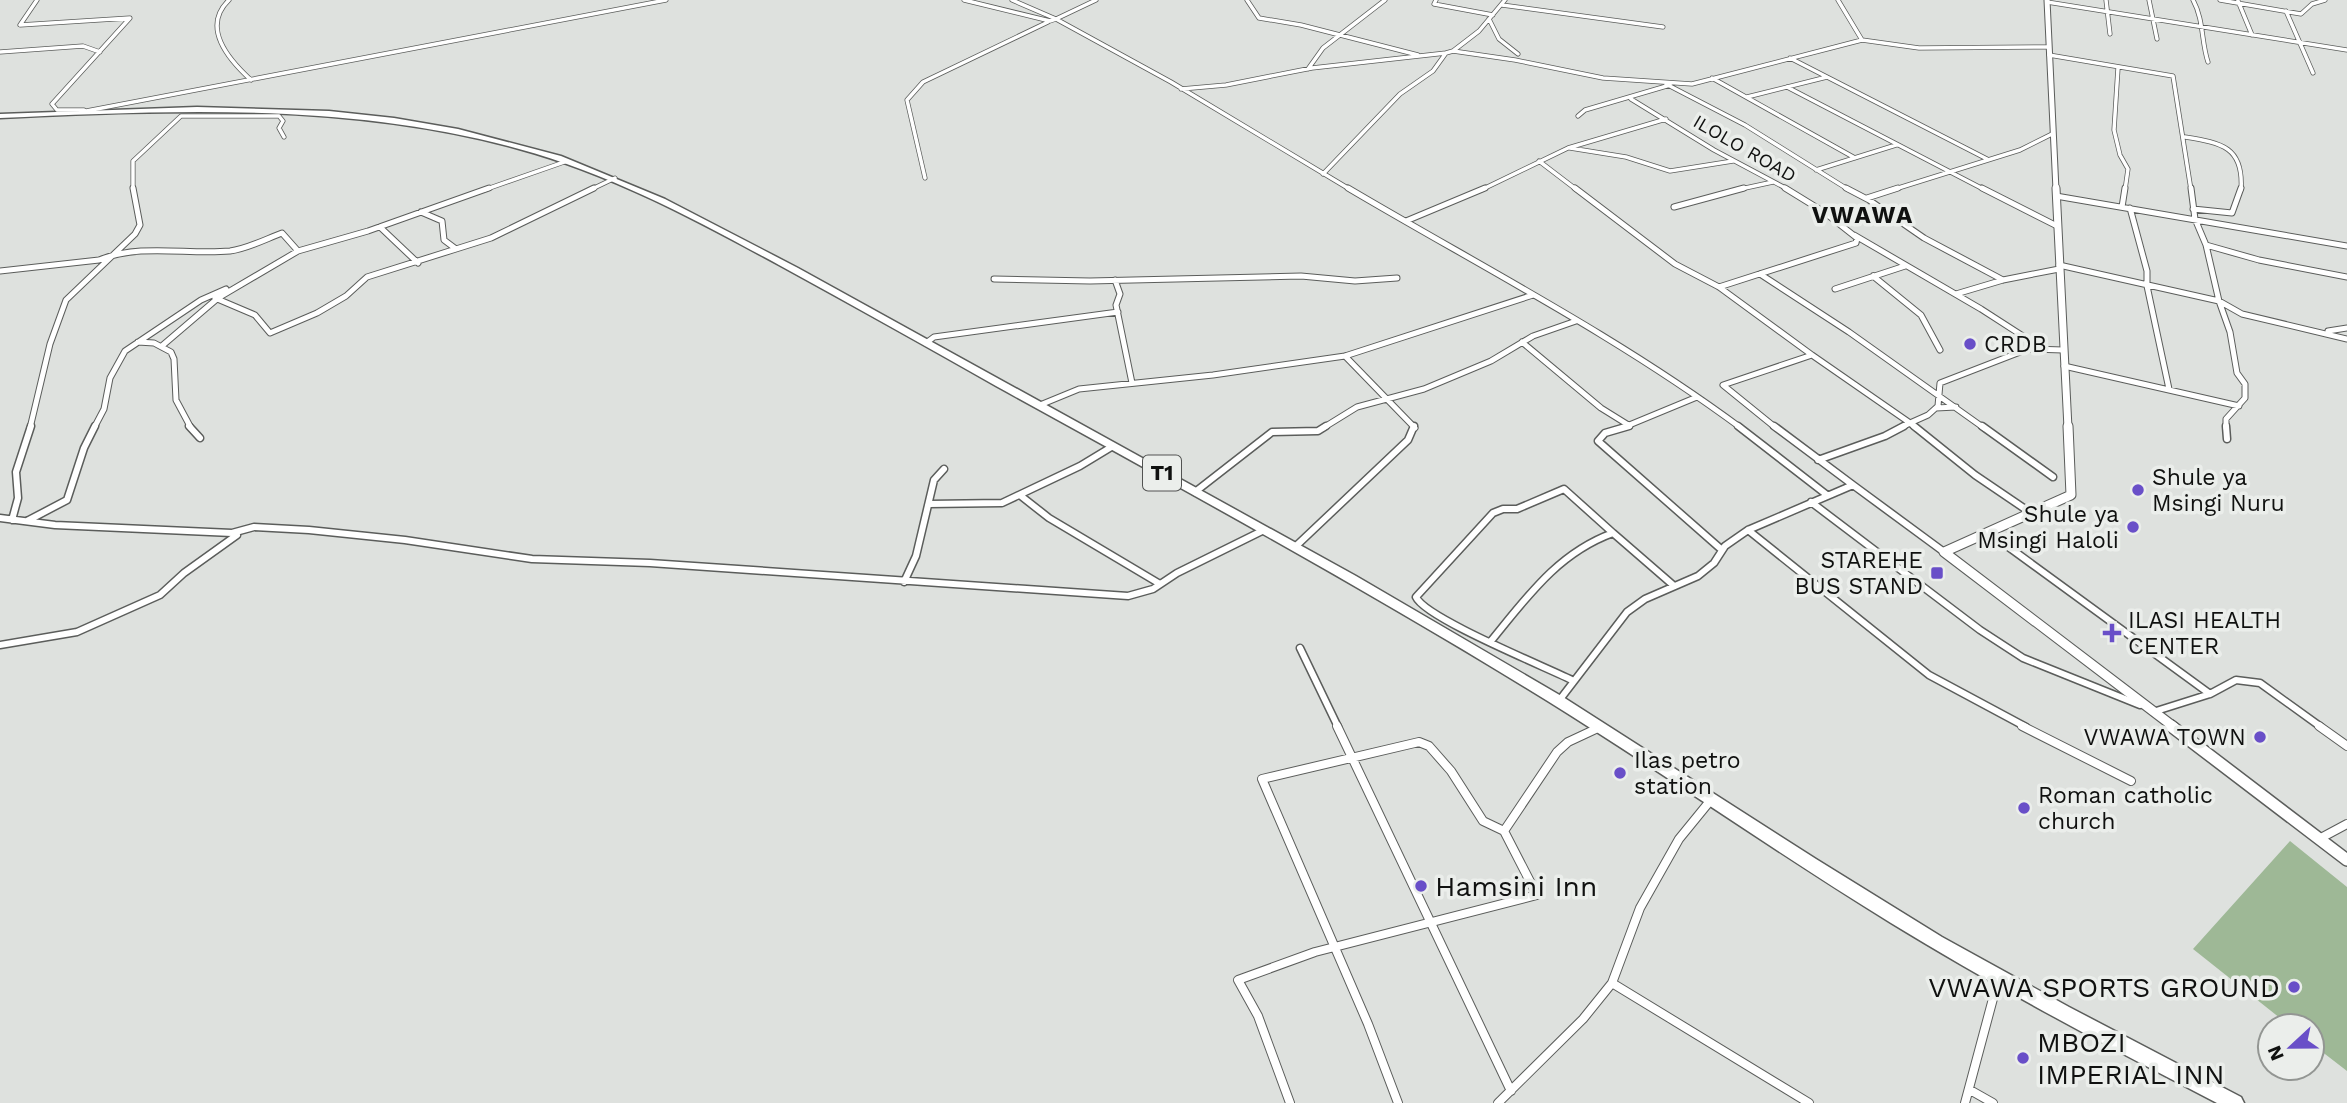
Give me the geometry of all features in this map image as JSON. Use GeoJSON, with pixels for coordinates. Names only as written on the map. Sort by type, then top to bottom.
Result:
{"type":"FeatureCollection","features":[{"type":"Feature","properties":{"kind":"highway","name":"T1"},"geometry":{"type":"LineString","coordinates":[[0,116],[81,112],[257,110],[361,118],[469,134],[519,146],[615,178],[758,250],[1378,594],[1558,702],[1901,921],[2099,1033],[2235,1103]]}},
{"type":"Feature","properties":{"kind":"street"},"geometry":{"type":"LineString","coordinates":[[37,0],[20,25],[130,18],[52,104],[57,110],[94,109]]}},
{"type":"Feature","properties":{"kind":"street"},"geometry":{"type":"LineString","coordinates":[[229,0],[220,6],[214,20],[219,39],[224,50],[251,80]]}},
{"type":"Feature","properties":{"kind":"street"},"geometry":{"type":"LineString","coordinates":[[81,112],[666,0]]}},
{"type":"Feature","properties":{"kind":"street"},"geometry":{"type":"LineString","coordinates":[[964,0],[1053,20]]}},
{"type":"Feature","properties":{"kind":"street"},"geometry":{"type":"LineString","coordinates":[[1012,0],[1102,42],[1576,321],[1698,397],[1827,495]]}},
{"type":"Feature","properties":{"kind":"street"},"geometry":{"type":"LineString","coordinates":[[925,178],[907,100],[923,82],[1096,0]]}},
{"type":"Feature","properties":{"kind":"street"},"geometry":{"type":"LineString","coordinates":[[1247,0],[1259,18],[1301,25],[1440,61]]}},
{"type":"Feature","properties":{"kind":"street"},"geometry":{"type":"LineString","coordinates":[[1308,69],[1314,56],[1372,13],[1385,0]]}},
{"type":"Feature","properties":{"kind":"street"},"geometry":{"type":"LineString","coordinates":[[1436,0],[1434,4],[1491,17]]}},
{"type":"Feature","properties":{"kind":"street"},"geometry":{"type":"LineString","coordinates":[[1838,0],[1862,40]]}},
{"type":"Feature","properties":{"kind":"street"},"geometry":{"type":"LineString","coordinates":[[2106,0],[2110,34]]}},
{"type":"Feature","properties":{"kind":"street"},"geometry":{"type":"LineString","coordinates":[[2150,0],[2157,39]]}},
{"type":"Feature","properties":{"kind":"street"},"geometry":{"type":"LineString","coordinates":[[2193,0],[2201,15],[2201,42],[2208,62]]}},
{"type":"Feature","properties":{"kind":"street"},"geometry":{"type":"LineString","coordinates":[[2220,0],[2301,14],[2312,4],[2325,0]]}},
{"type":"Feature","properties":{"kind":"street"},"geometry":{"type":"LineString","coordinates":[[1944,552],[2071,495],[2047,1],[2347,50]]}},
{"type":"Feature","properties":{"kind":"street"},"geometry":{"type":"LineString","coordinates":[[2238,1],[2252,35]]}},
{"type":"Feature","properties":{"kind":"street"},"geometry":{"type":"LineString","coordinates":[[1453,51],[1504,2],[1662,27]]}},
{"type":"Feature","properties":{"kind":"street"},"geometry":{"type":"LineString","coordinates":[[2286,11],[2313,73]]}},
{"type":"Feature","properties":{"kind":"street"},"geometry":{"type":"LineString","coordinates":[[1491,17],[1499,39],[1518,54]]}},
{"type":"Feature","properties":{"kind":"street"},"geometry":{"type":"LineString","coordinates":[[1181,89],[1226,85],[1308,69],[1425,57],[1453,51],[1515,60],[1603,78],[1692,84],[1862,40],[1919,48],[2048,51],[2118,68],[2173,76],[2185,137],[2195,219],[2206,245],[2219,301],[2230,332],[2237,373],[2245,384],[2245,398],[2226,418],[2227,439]]}},
{"type":"Feature","properties":{"kind":"street"},"geometry":{"type":"LineString","coordinates":[[0,52],[83,46],[100,52]]}},
{"type":"Feature","properties":{"kind":"street"},"geometry":{"type":"LineString","coordinates":[[1323,174],[1400,94],[1433,71],[1446,53]]}},
{"type":"Feature","properties":{"kind":"street"},"geometry":{"type":"LineString","coordinates":[[1790,58],[1987,159]]}},
{"type":"Feature","properties":{"kind":"street"},"geometry":{"type":"LineString","coordinates":[[2118,68],[2118,92],[2112,130],[2119,156],[2128,169],[2122,206]]}},
{"type":"Feature","properties":{"kind":"street"},"geometry":{"type":"LineString","coordinates":[[1747,97],[1827,77]]}},
{"type":"Feature","properties":{"kind":"street"},"geometry":{"type":"LineString","coordinates":[[1712,78],[1855,158]]}},
{"type":"Feature","properties":{"kind":"street"},"geometry":{"type":"LineString","coordinates":[[1577,116],[1585,110],[1631,99],[1670,84],[1867,198],[1924,237],[2003,280]]}},
{"type":"Feature","properties":{"kind":"street"},"geometry":{"type":"LineString","coordinates":[[1787,87],[2057,226]]}},
{"type":"Feature","properties":{"kind":"street","name":"ILOLO ROAD"},"geometry":{"type":"LineString","coordinates":[[1631,99],[1733,160],[1811,202],[1853,234],[1956,294],[2044,350]]}},
{"type":"Feature","properties":{"kind":"street"},"geometry":{"type":"LineString","coordinates":[[12,520],[18,498],[16,472],[25,450],[44,367],[66,300],[135,234],[140,225],[132,184],[133,161],[176,119],[190,114],[279,116],[283,121],[279,128],[284,137]]}},
{"type":"Feature","properties":{"kind":"street"},"geometry":{"type":"LineString","coordinates":[[1406,221],[1496,184],[1568,148],[1666,119]]}},
{"type":"Feature","properties":{"kind":"street"},"geometry":{"type":"LineString","coordinates":[[1867,198],[1949,170],[2020,150],[2053,134]]}},
{"type":"Feature","properties":{"kind":"street"},"geometry":{"type":"LineString","coordinates":[[2185,137],[2223,145],[2235,153],[2239,161],[2241,191],[2235,211],[2232,213],[2193,209]]}},
{"type":"Feature","properties":{"kind":"street"},"geometry":{"type":"LineString","coordinates":[[1816,170],[1896,145]]}},
{"type":"Feature","properties":{"kind":"street"},"geometry":{"type":"LineString","coordinates":[[1568,148],[1626,158],[1671,171],[1733,160]]}},
{"type":"Feature","properties":{"kind":"street"},"geometry":{"type":"LineString","coordinates":[[163,345],[218,298],[298,251],[380,227],[567,161]]}},
{"type":"Feature","properties":{"kind":"street"},"geometry":{"type":"LineString","coordinates":[[1539,161],[1675,264],[1719,287],[2031,513]]}},
{"type":"Feature","properties":{"kind":"street"},"geometry":{"type":"LineString","coordinates":[[207,298],[218,298],[256,315],[270,333],[317,313],[346,296],[367,277],[491,238],[615,178]]}},
{"type":"Feature","properties":{"kind":"street"},"geometry":{"type":"LineString","coordinates":[[1674,207],[1705,197],[1773,182]]}},
{"type":"Feature","properties":{"kind":"street"},"geometry":{"type":"LineString","coordinates":[[2056,196],[2347,246]]}},
{"type":"Feature","properties":{"kind":"street"},"geometry":{"type":"LineString","coordinates":[[2130,208],[2147,271],[2147,286],[2169,389]]}},
{"type":"Feature","properties":{"kind":"street"},"geometry":{"type":"LineString","coordinates":[[421,212],[442,221],[444,240],[456,249]]}},
{"type":"Feature","properties":{"kind":"street"},"geometry":{"type":"LineString","coordinates":[[380,227],[418,263]]}},
{"type":"Feature","properties":{"kind":"street"},"geometry":{"type":"LineString","coordinates":[[0,271],[178,248],[216,253],[232,251],[282,233],[298,251]]}},
{"type":"Feature","properties":{"kind":"street"},"geometry":{"type":"LineString","coordinates":[[1719,287],[1856,243],[1857,238],[1853,234]]}},
{"type":"Feature","properties":{"kind":"street"},"geometry":{"type":"LineString","coordinates":[[2206,245],[2259,260],[2347,277]]}},
{"type":"Feature","properties":{"kind":"street"},"geometry":{"type":"LineString","coordinates":[[1835,289],[1905,266]]}},
{"type":"Feature","properties":{"kind":"street"},"geometry":{"type":"LineString","coordinates":[[1956,294],[2059,267],[2219,301],[2242,314],[2347,339]]}},
{"type":"Feature","properties":{"kind":"street"},"geometry":{"type":"LineString","coordinates":[[1760,274],[1937,393],[2053,477]]}},
{"type":"Feature","properties":{"kind":"street"},"geometry":{"type":"LineString","coordinates":[[25,522],[66,500],[84,448],[104,409],[110,378],[125,351],[207,298],[253,276]]}},
{"type":"Feature","properties":{"kind":"street"},"geometry":{"type":"LineString","coordinates":[[994,279],[1115,280],[1301,276],[1355,281],[1397,278]]}},
{"type":"Feature","properties":{"kind":"street"},"geometry":{"type":"LineString","coordinates":[[1873,276],[1923,315],[1940,350]]}},
{"type":"Feature","properties":{"kind":"street"},"geometry":{"type":"LineString","coordinates":[[1115,280],[1120,294],[1116,305],[1132,383]]}},
{"type":"Feature","properties":{"kind":"street"},"geometry":{"type":"LineString","coordinates":[[1040,405],[1079,389],[1213,375],[1345,356],[1533,295]]}},
{"type":"Feature","properties":{"kind":"street"},"geometry":{"type":"LineString","coordinates":[[926,343],[934,337],[1118,312]]}},
{"type":"Feature","properties":{"kind":"street"},"geometry":{"type":"LineString","coordinates":[[1195,492],[1272,432],[1318,432],[1357,407],[1392,400],[1466,373],[1521,342],[1576,321]]}},
{"type":"Feature","properties":{"kind":"street"},"geometry":{"type":"LineString","coordinates":[[2322,331],[2347,328]]}},
{"type":"Feature","properties":{"kind":"street"},"geometry":{"type":"LineString","coordinates":[[136,342],[163,345],[172,354],[177,368],[176,399],[183,418],[200,438]]}},
{"type":"Feature","properties":{"kind":"street"},"geometry":{"type":"LineString","coordinates":[[1521,342],[1547,360],[1601,409],[1630,426]]}},
{"type":"Feature","properties":{"kind":"street"},"geometry":{"type":"LineString","coordinates":[[1818,460],[1885,436],[1925,417],[1939,402],[1937,393],[1940,383],[1962,373],[2028,349],[2063,350]]}},
{"type":"Feature","properties":{"kind":"street"},"geometry":{"type":"LineString","coordinates":[[1812,355],[1723,385],[1818,460],[1944,552],[2347,860]]}},
{"type":"Feature","properties":{"kind":"street"},"geometry":{"type":"LineString","coordinates":[[1294,547],[1408,440],[1415,428],[1392,400],[1379,391],[1345,356]]}},
{"type":"Feature","properties":{"kind":"street"},"geometry":{"type":"LineString","coordinates":[[2064,366],[2239,406]]}},
{"type":"Feature","properties":{"kind":"street"},"geometry":{"type":"LineString","coordinates":[[1698,397],[1630,426],[1605,432],[1598,441],[1722,550]]}},
{"type":"Feature","properties":{"kind":"street"},"geometry":{"type":"LineString","coordinates":[[1936,408],[1956,407]]}},
{"type":"Feature","properties":{"kind":"street"},"geometry":{"type":"LineString","coordinates":[[929,504],[1002,503],[1080,466],[1112,446]]}},
{"type":"Feature","properties":{"kind":"street"},"geometry":{"type":"LineString","coordinates":[[904,582],[916,556],[934,480],[944,469]]}},
{"type":"Feature","properties":{"kind":"street"},"geometry":{"type":"LineString","coordinates":[[1558,702],[1627,612],[1645,599],[1698,576],[1714,563],[1722,550],[1748,530],[1853,485]]}},
{"type":"Feature","properties":{"kind":"street"},"geometry":{"type":"LineString","coordinates":[[1574,681],[1491,640],[1452,625],[1419,604],[1416,597],[1493,513],[1503,509],[1517,509],[1564,489],[1673,585]]}},
{"type":"Feature","properties":{"kind":"street"},"geometry":{"type":"LineString","coordinates":[[1021,496],[1049,518],[1160,584]]}},
{"type":"Feature","properties":{"kind":"street"},"geometry":{"type":"LineString","coordinates":[[1811,502],[1980,630],[2023,658],[2128,698],[2155,713],[2210,694],[2236,680],[2260,683],[2347,746]]}},
{"type":"Feature","properties":{"kind":"street"},"geometry":{"type":"LineString","coordinates":[[0,518],[55,525],[232,533],[259,527],[405,540],[532,559],[677,565],[1128,596],[1153,589],[1206,557],[1264,530]]}},
{"type":"Feature","properties":{"kind":"street"},"geometry":{"type":"LineString","coordinates":[[0,645],[76,632],[160,595],[230,538],[259,527]]}},
{"type":"Feature","properties":{"kind":"street"},"geometry":{"type":"LineString","coordinates":[[1748,530],[1929,675],[1989,709],[2131,781]]}},
{"type":"Feature","properties":{"kind":"street"},"geometry":{"type":"LineString","coordinates":[[1987,532],[2210,694]]}},
{"type":"Feature","properties":{"kind":"street"},"geometry":{"type":"LineString","coordinates":[[1491,640],[1558,561],[1589,539],[1613,533]]}},
{"type":"Feature","properties":{"kind":"street"},"geometry":{"type":"LineString","coordinates":[[1300,648],[1511,1091]]}},
{"type":"Feature","properties":{"kind":"street"},"geometry":{"type":"LineString","coordinates":[[1504,831],[1557,752],[1568,742],[1598,728]]}},
{"type":"Feature","properties":{"kind":"street"},"geometry":{"type":"LineString","coordinates":[[1290,1103],[1258,1016],[1238,980],[1335,947],[1537,895],[1504,831],[1483,821],[1451,771],[1429,746],[1419,742],[1262,779],[1335,947],[1398,1103]]}},
{"type":"Feature","properties":{"kind":"street"},"geometry":{"type":"LineString","coordinates":[[1498,1103],[1583,1018],[1612,983],[1640,908],[1679,839],[1710,801]]}},
{"type":"Feature","properties":{"kind":"street"},"geometry":{"type":"LineString","coordinates":[[2319,839],[2347,824]]}},
{"type":"Feature","properties":{"kind":"street"},"geometry":{"type":"LineString","coordinates":[[1965,1103],[1998,976]]}},
{"type":"Feature","properties":{"kind":"street"},"geometry":{"type":"LineString","coordinates":[[1612,983],[1810,1103]]}},
{"type":"Feature","properties":{"kind":"street"},"geometry":{"type":"LineString","coordinates":[[1970,1090],[1993,1103]]}},
{"type":"Feature","properties":{"kind":"green space","name":"VWAWA SPORTS GROUND"},"geometry":{"type":"Polygon","coordinates":[[[2290,841],[2347,887],[2347,1071],[2326,1055],[2326,1012],[2272,1012],[2193,949],[2290,841]]]}},
{"type":"Feature","properties":{"kind":"place","name":"CRDB"},"geometry":{"type":"Point","coordinates":[1970,344]}},
{"type":"Feature","properties":{"kind":"place","name":"Shule ya Msingi Nuru"},"geometry":{"type":"Point","coordinates":[2138,490]}},
{"type":"Feature","properties":{"kind":"place","name":"Shule ya Msingi Haloli"},"geometry":{"type":"Point","coordinates":[2133,527]}},
{"type":"Feature","properties":{"kind":"place","name":"STAREHE BUS STAND"},"geometry":{"type":"Point","coordinates":[1937,573]}},
{"type":"Feature","properties":{"kind":"place","name":"ILASI HEALTH CENTER"},"geometry":{"type":"Point","coordinates":[2112,633]}},
{"type":"Feature","properties":{"kind":"place","name":"VWAWA TOWN"},"geometry":{"type":"Point","coordinates":[2260,737]}},
{"type":"Feature","properties":{"kind":"place","name":"Ilas petro station"},"geometry":{"type":"Point","coordinates":[1620,773]}},
{"type":"Feature","properties":{"kind":"place","name":"Roman catholic church"},"geometry":{"type":"Point","coordinates":[2024,808]}},
{"type":"Feature","properties":{"kind":"place","name":"Hamsini Inn"},"geometry":{"type":"Point","coordinates":[1421,886]}},
{"type":"Feature","properties":{"kind":"place","name":"VWAWA SPORTS GROUND"},"geometry":{"type":"Point","coordinates":[2294,987]}},
{"type":"Feature","properties":{"kind":"place","name":"MBOZI IMPERIAL INN"},"geometry":{"type":"Point","coordinates":[2023,1058]}},
{"type":"Feature","properties":{"kind":"district","name":"VWAWA"},"geometry":{"type":"Point","coordinates":[1863,215]}}]}
